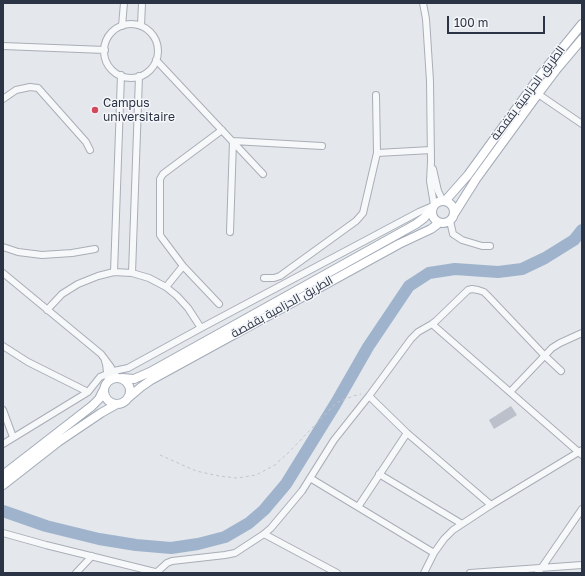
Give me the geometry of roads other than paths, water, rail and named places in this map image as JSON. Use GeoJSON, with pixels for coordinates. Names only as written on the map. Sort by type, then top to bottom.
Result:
{"type":"FeatureCollection","features":[{"type":"Feature","properties":{"kind":"main road","name":"الطريق الحزامية بقفصة"},"geometry":{"type":"LineString","coordinates":[[444,201],[468,175],[542,73],[582,24]]}},
{"type":"Feature","properties":{"kind":"main road","name":"الطريق الحزامية بقفصة"},"geometry":{"type":"LineString","coordinates":[[452,217],[476,179],[538,94],[582,39]]}},
{"type":"Feature","properties":{"kind":"main road"},"geometry":{"type":"LineString","coordinates":[[444,201],[454,208],[452,217],[445,223],[439,223],[432,217],[431,211],[438,202],[444,201]]}},
{"type":"Feature","properties":{"kind":"main road","name":"الطريق الحزامية بقفصة"},"geometry":{"type":"LineString","coordinates":[[114,376],[134,379],[150,372],[416,224],[424,218],[433,207]]}},
{"type":"Feature","properties":{"kind":"main road","name":"الطريق الحزامية بقفصة"},"geometry":{"type":"LineString","coordinates":[[128,398],[151,380],[399,244],[431,229],[439,223]]}},
{"type":"Feature","properties":{"kind":"main road"},"geometry":{"type":"LineString","coordinates":[[3,475],[92,406],[99,399],[106,383],[114,376],[128,383],[130,387],[130,394],[122,403],[117,404],[101,413],[58,442],[3,485]]}},
{"type":"Feature","properties":{"kind":"main road"},"geometry":{"type":"LineString","coordinates":[[103,390],[108,401],[117,404]]}},
{"type":"Feature","properties":{"kind":"street"},"geometry":{"type":"LineString","coordinates":[[122,26],[124,3]]}},
{"type":"Feature","properties":{"kind":"street"},"geometry":{"type":"LineString","coordinates":[[141,26],[142,3]]}},
{"type":"Feature","properties":{"kind":"street"},"geometry":{"type":"LineString","coordinates":[[3,444],[88,392],[100,376],[114,376],[419,212],[433,207],[430,181],[430,81],[426,18],[423,3]]}},
{"type":"Feature","properties":{"kind":"street"},"geometry":{"type":"LineString","coordinates":[[129,24],[141,26],[148,30],[156,40],[158,52],[156,60],[146,73],[139,76],[130,77],[121,75],[114,71],[109,65],[106,58],[106,42],[115,29],[129,24]]}},
{"type":"Feature","properties":{"kind":"street"},"geometry":{"type":"LineString","coordinates":[[3,46],[105,50]]}},
{"type":"Feature","properties":{"kind":"street"},"geometry":{"type":"LineString","coordinates":[[156,60],[263,174]]}},
{"type":"Feature","properties":{"kind":"street"},"geometry":{"type":"LineString","coordinates":[[114,272],[121,75]]}},
{"type":"Feature","properties":{"kind":"street"},"geometry":{"type":"LineString","coordinates":[[132,273],[139,76]]}},
{"type":"Feature","properties":{"kind":"street"},"geometry":{"type":"LineString","coordinates":[[3,99],[16,90],[30,87],[38,88],[86,142],[90,150]]}},
{"type":"Feature","properties":{"kind":"street"},"geometry":{"type":"LineString","coordinates":[[538,94],[582,124]]}},
{"type":"Feature","properties":{"kind":"street"},"geometry":{"type":"LineString","coordinates":[[264,278],[274,278],[280,276],[356,221],[364,213],[377,153],[376,95]]}},
{"type":"Feature","properties":{"kind":"street"},"geometry":{"type":"LineString","coordinates":[[219,304],[183,266],[160,235],[160,179],[163,174],[222,130]]}},
{"type":"Feature","properties":{"kind":"street"},"geometry":{"type":"LineString","coordinates":[[233,141],[322,146]]}},
{"type":"Feature","properties":{"kind":"street"},"geometry":{"type":"LineString","coordinates":[[230,232],[233,141]]}},
{"type":"Feature","properties":{"kind":"street"},"geometry":{"type":"LineString","coordinates":[[377,153],[431,150]]}},
{"type":"Feature","properties":{"kind":"street"},"geometry":{"type":"LineString","coordinates":[[431,162],[438,191],[444,201]]}},
{"type":"Feature","properties":{"kind":"street"},"geometry":{"type":"LineString","coordinates":[[452,217],[453,234],[462,240],[482,246],[490,246]]}},
{"type":"Feature","properties":{"kind":"street"},"geometry":{"type":"LineString","coordinates":[[3,246],[18,252],[42,255],[72,253],[95,249]]}},
{"type":"Feature","properties":{"kind":"street"},"geometry":{"type":"LineString","coordinates":[[166,287],[183,266]]}},
{"type":"Feature","properties":{"kind":"street"},"geometry":{"type":"LineString","coordinates":[[46,310],[62,294],[78,284],[98,276],[114,272],[132,273],[149,278],[166,287],[188,308],[201,328]]}},
{"type":"Feature","properties":{"kind":"street"},"geometry":{"type":"LineString","coordinates":[[3,273],[101,354],[114,376]]}},
{"type":"Feature","properties":{"kind":"street"},"geometry":{"type":"LineString","coordinates":[[3,533],[157,573],[166,563],[172,561],[235,553],[264,534],[290,506],[334,440],[411,339],[418,332],[432,324],[465,292],[472,289],[484,292],[489,296],[544,356],[561,370]]}},
{"type":"Feature","properties":{"kind":"street"},"geometry":{"type":"LineString","coordinates":[[424,573],[434,553],[448,534],[491,505],[581,452],[432,324]]}},
{"type":"Feature","properties":{"kind":"street"},"geometry":{"type":"LineString","coordinates":[[510,392],[555,345],[582,334]]}},
{"type":"Feature","properties":{"kind":"street"},"geometry":{"type":"LineString","coordinates":[[4,350],[88,392]]}},
{"type":"Feature","properties":{"kind":"street"},"geometry":{"type":"LineString","coordinates":[[369,396],[407,433],[491,505]]}},
{"type":"Feature","properties":{"kind":"street"},"geometry":{"type":"LineString","coordinates":[[3,410],[13,438]]}},
{"type":"Feature","properties":{"kind":"street"},"geometry":{"type":"LineString","coordinates":[[358,506],[407,433]]}},
{"type":"Feature","properties":{"kind":"street"},"geometry":{"type":"LineString","coordinates":[[379,474],[462,524]]}},
{"type":"Feature","properties":{"kind":"street"},"geometry":{"type":"LineString","coordinates":[[310,478],[434,553]]}},
{"type":"Feature","properties":{"kind":"street"},"geometry":{"type":"LineString","coordinates":[[539,570],[582,509]]}},
{"type":"Feature","properties":{"kind":"street"},"geometry":{"type":"LineString","coordinates":[[264,534],[338,573]]}},
{"type":"Feature","properties":{"kind":"street"},"geometry":{"type":"LineString","coordinates":[[76,573],[92,556]]}},
{"type":"Feature","properties":{"kind":"street"},"geometry":{"type":"LineString","coordinates":[[470,573],[539,570],[582,565]]}},
{"type":"Feature","properties":{"kind":"waterway"},"geometry":{"type":"LineString","coordinates":[[3,511],[46,526],[99,539],[136,545],[171,548],[198,544],[225,537],[249,523],[264,510],[286,484],[336,403],[368,347],[409,286],[429,273],[455,269],[498,272],[522,269],[545,258],[574,240],[582,230]]}},
{"type":"Feature","properties":{"kind":"place","name":"Campus universitaire"},"geometry":{"type":"Point","coordinates":[95,110]}}]}
